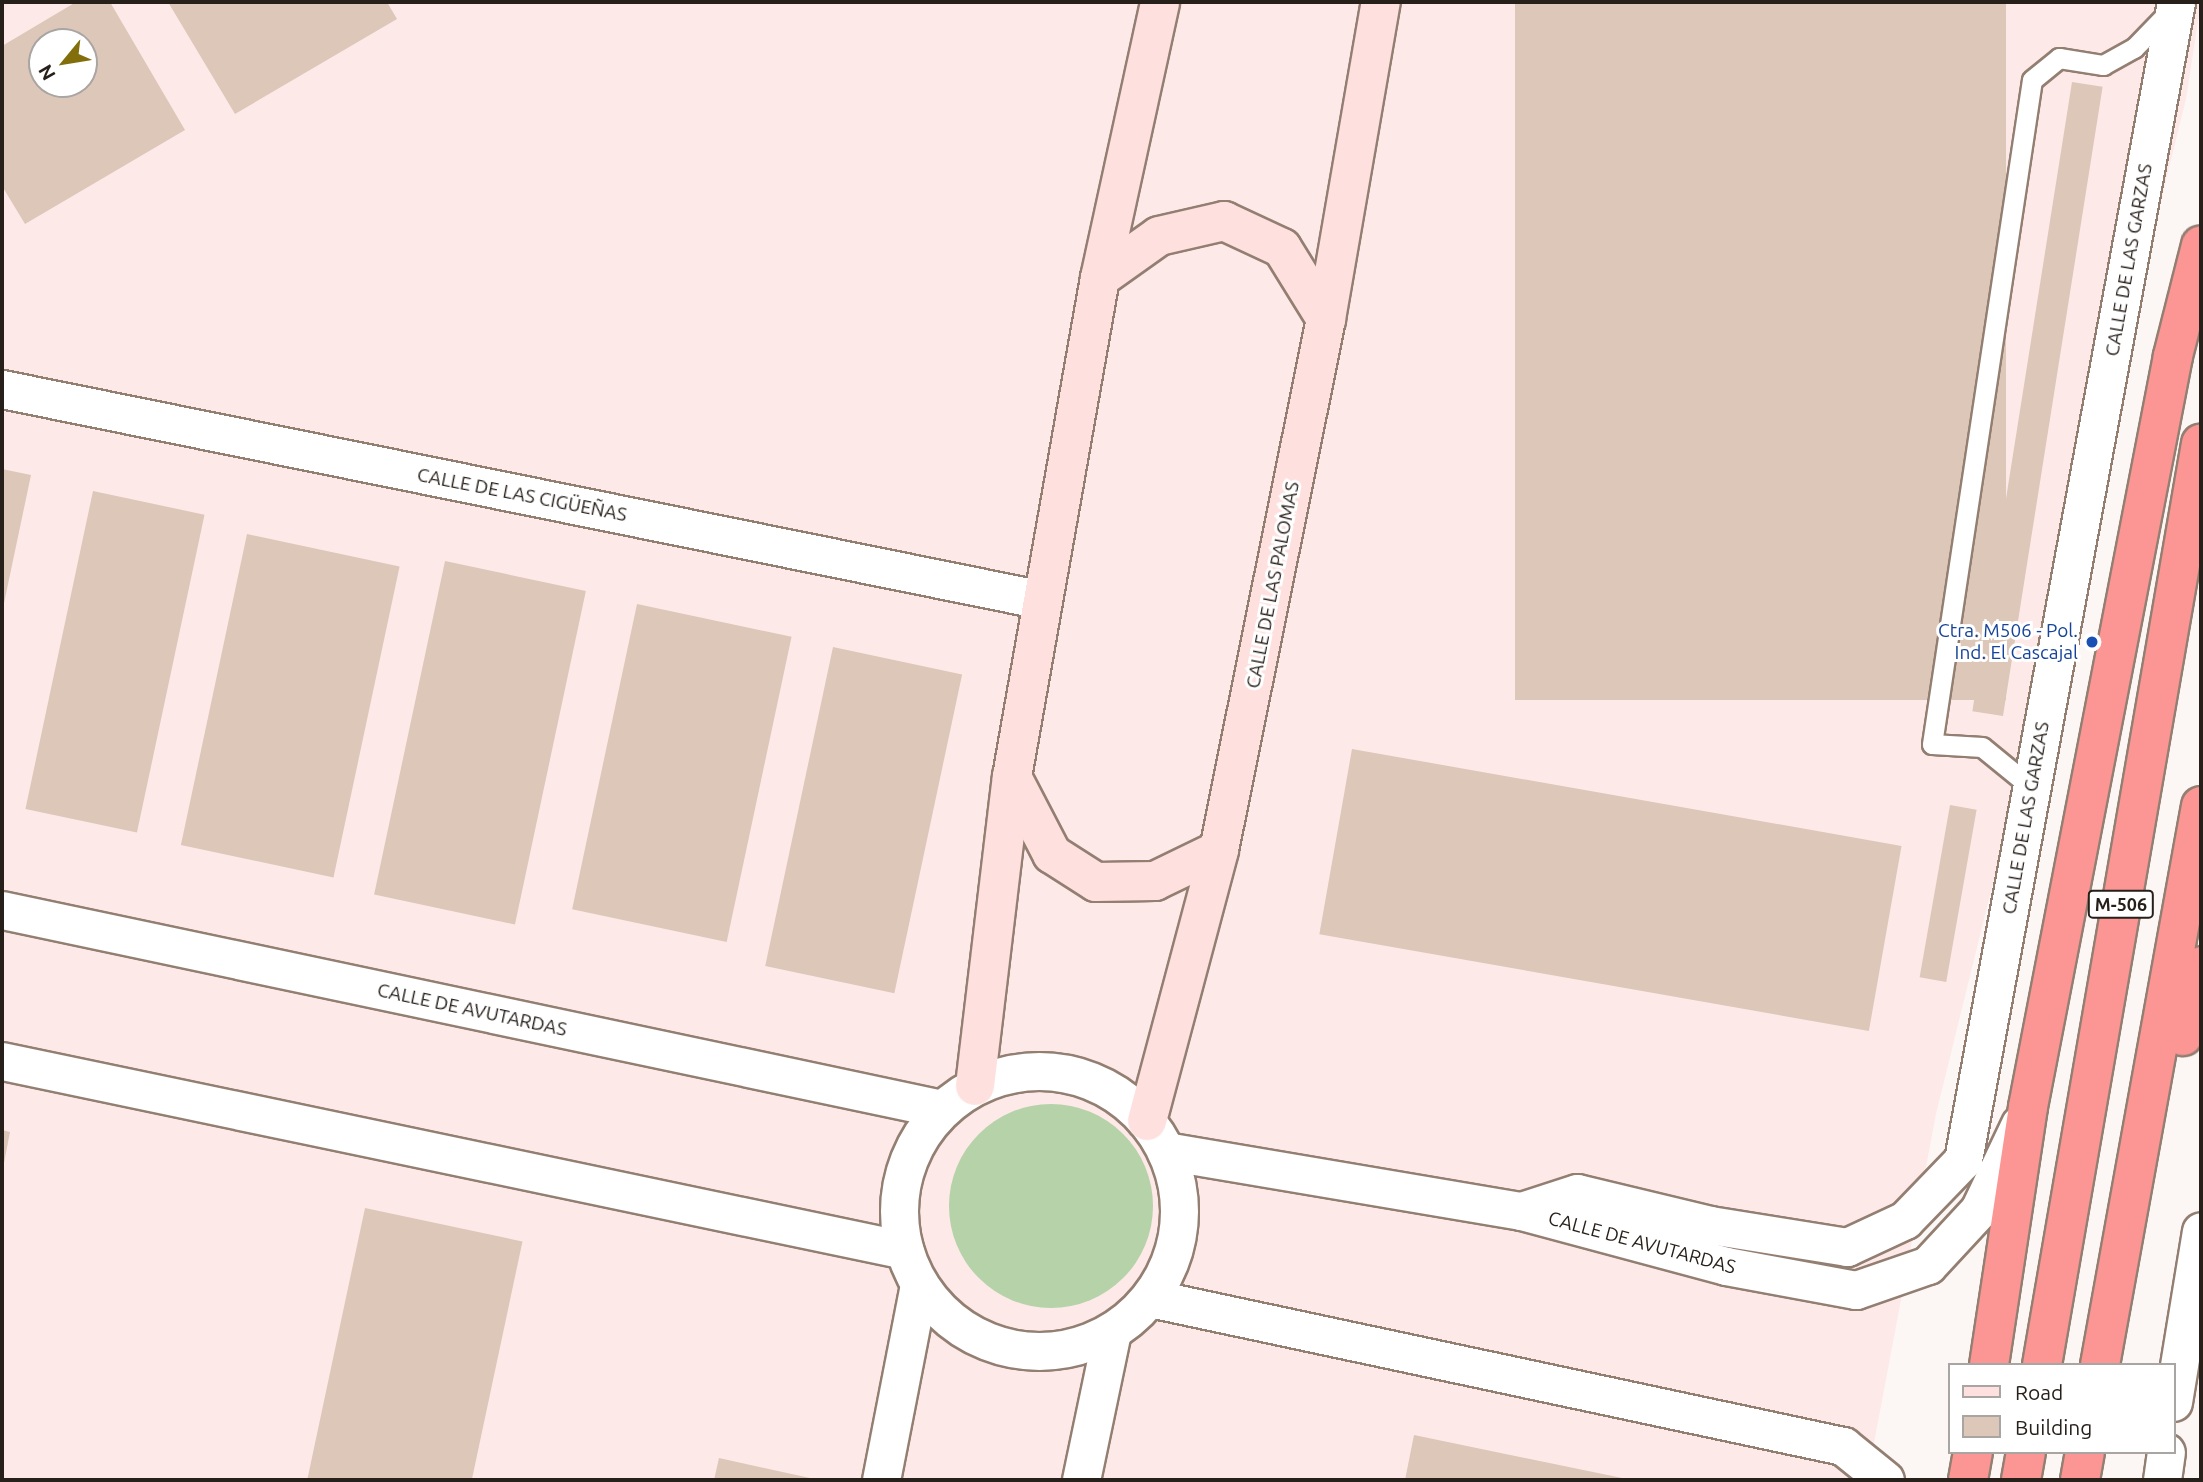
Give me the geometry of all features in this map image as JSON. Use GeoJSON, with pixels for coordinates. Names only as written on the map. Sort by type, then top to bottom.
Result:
{"type":"FeatureCollection","features":[{"type":"Feature","properties":{"kind":"highway"},"geometry":{"type":"LineString","coordinates":[[1989,1363],[2028,1107],[2173,356],[2201,245]]}},
{"type":"Feature","properties":{"kind":"highway","name":"M-506"},"geometry":{"type":"LineString","coordinates":[[2042,1363],[2201,444]]}},
{"type":"Feature","properties":{"kind":"highway","name":"M-506"},"geometry":{"type":"LineString","coordinates":[[2101,1363],[2201,806]]}},
{"type":"Feature","properties":{"kind":"highway"},"geometry":{"type":"LineString","coordinates":[[2110,1309],[2201,967]]}},
{"type":"Feature","properties":{"kind":"highway"},"geometry":{"type":"LineString","coordinates":[[1968,1480],[1973,1454]]}},
{"type":"Feature","properties":{"kind":"highway"},"geometry":{"type":"LineString","coordinates":[[2021,1480],[2026,1454]]}},
{"type":"Feature","properties":{"kind":"highway"},"geometry":{"type":"LineString","coordinates":[[2080,1480],[2085,1454]]}},
{"type":"Feature","properties":{"kind":"street"},"geometry":{"type":"LineString","coordinates":[[975,1086],[1012,777],[1100,278],[1160,2]]}},
{"type":"Feature","properties":{"kind":"street","name":"CALLE DE LAS PALOMAS"},"geometry":{"type":"LineString","coordinates":[[1156,1136],[1219,850],[1326,319],[1381,2]]}},
{"type":"Feature","properties":{"kind":"street","name":"CALLE DE LAS GARZAS"},"geometry":{"type":"LineString","coordinates":[[1521,1211],[1577,1193],[1710,1225],[1847,1247],[1905,1220],[1963,1160],[2176,4]]}},
{"type":"Feature","properties":{"kind":"street"},"geometry":{"type":"LineString","coordinates":[[1100,278],[1159,236],[1224,221],[1282,248],[1326,319]]}},
{"type":"Feature","properties":{"kind":"street","name":"CALLE DE LAS CIGÜEÑAS"},"geometry":{"type":"LineString","coordinates":[[2,389],[1043,600]]}},
{"type":"Feature","properties":{"kind":"street"},"geometry":{"type":"LineString","coordinates":[[1012,777],[1052,854],[1096,882],[1155,881],[1219,850]]}},
{"type":"Feature","properties":{"kind":"street","name":"CALLE DE AVUTARDAS"},"geometry":{"type":"LineString","coordinates":[[2,910],[942,1109]]}},
{"type":"Feature","properties":{"kind":"street"},"geometry":{"type":"LineString","coordinates":[[2,1061],[904,1250]]}},
{"type":"Feature","properties":{"kind":"street"},"geometry":{"type":"LineString","coordinates":[[1020,1072],[1067,1073],[1111,1091],[1156,1136],[1177,1188],[1178,1227],[1169,1264],[1150,1298],[1112,1332],[1060,1349],[1028,1352],[985,1341],[948,1318],[919,1284],[904,1250],[903,1174],[942,1109],[975,1086],[1020,1072]]}},
{"type":"Feature","properties":{"kind":"street","name":"CALLE DE AVUTARDAS"},"geometry":{"type":"LineString","coordinates":[[1156,1136],[1521,1211],[1726,1266],[1856,1290],[1928,1265],[1945,1247],[1979,1210],[2028,1107]]}},
{"type":"Feature","properties":{"kind":"street"},"geometry":{"type":"LineString","coordinates":[[2175,1396],[2193,1340],[2201,1231]]}},
{"type":"Feature","properties":{"kind":"street"},"geometry":{"type":"LineString","coordinates":[[881,1480],[919,1284]]}},
{"type":"Feature","properties":{"kind":"street"},"geometry":{"type":"LineString","coordinates":[[1150,1298],[1843,1446],[1885,1480]]}},
{"type":"Feature","properties":{"kind":"street"},"geometry":{"type":"LineString","coordinates":[[1081,1480],[1112,1332]]}},
{"type":"Feature","properties":{"kind":"street"},"geometry":{"type":"LineString","coordinates":[[2162,1480],[2166,1454]]}},
{"type":"Feature","properties":{"kind":"lane"},"geometry":{"type":"LineString","coordinates":[[2031,787],[1982,747],[1932,744],[2032,80],[2059,58],[2103,65],[2134,48],[2176,4]]}},
{"type":"Feature","properties":{"kind":"shaded area"},"geometry":{"type":"Polygon","coordinates":[[[2,2],[2201,2],[2186,99],[1936,1114],[1867,1480],[2,1480],[2,2]]]}},
{"type":"Feature","properties":{"kind":"green space"},"geometry":{"type":"Polygon","coordinates":[[[1051,1104],[1090,1112],[1108,1121],[1123,1134],[1136,1149],[1145,1167],[1153,1206],[1145,1245],[1136,1263],[1123,1278],[1108,1291],[1090,1300],[1051,1308],[1012,1300],[994,1291],[979,1278],[966,1263],[957,1245],[949,1206],[957,1167],[966,1149],[979,1134],[994,1121],[1012,1112],[1051,1104]]]}},
{"type":"Feature","properties":{"kind":"building"},"geometry":{"type":"Polygon","coordinates":[[[76,2],[110,2],[185,130],[25,224],[2,186],[2,46],[28,31],[28,98],[98,98],[98,28],[32,28],[76,2]]]}},
{"type":"Feature","properties":{"kind":"building"},"geometry":{"type":"Polygon","coordinates":[[[168,2],[387,2],[397,19],[235,114],[168,2]]]}},
{"type":"Feature","properties":{"kind":"building"},"geometry":{"type":"Polygon","coordinates":[[[1515,2],[2006,2],[2006,700],[1515,700],[1515,2]]]}},
{"type":"Feature","properties":{"kind":"building"},"geometry":{"type":"Polygon","coordinates":[[[2072,82],[2103,87],[2003,716],[1972,711],[2072,82]]]}},
{"type":"Feature","properties":{"kind":"building"},"geometry":{"type":"Polygon","coordinates":[[[2,469],[31,475],[3,608],[2,608],[2,469]]]}},
{"type":"Feature","properties":{"kind":"building"},"geometry":{"type":"Polygon","coordinates":[[[93,491],[205,515],[137,833],[25,809],[93,491]]]}},
{"type":"Feature","properties":{"kind":"building"},"geometry":{"type":"Polygon","coordinates":[[[247,534],[400,566],[333,877],[181,845],[247,534]]]}},
{"type":"Feature","properties":{"kind":"building"},"geometry":{"type":"Polygon","coordinates":[[[445,561],[586,591],[515,924],[374,895],[445,561]]]}},
{"type":"Feature","properties":{"kind":"building"},"geometry":{"type":"Polygon","coordinates":[[[637,604],[792,637],[727,942],[572,909],[637,604]]]}},
{"type":"Feature","properties":{"kind":"building"},"geometry":{"type":"Polygon","coordinates":[[[833,647],[962,674],[894,993],[765,966],[833,647]]]}},
{"type":"Feature","properties":{"kind":"building"},"geometry":{"type":"Polygon","coordinates":[[[1352,749],[1902,846],[1869,1031],[1319,934],[1352,749]]]}},
{"type":"Feature","properties":{"kind":"building"},"geometry":{"type":"Polygon","coordinates":[[[1950,805],[1977,810],[1946,982],[1920,977],[1950,805]]]}},
{"type":"Feature","properties":{"kind":"building"},"geometry":{"type":"Polygon","coordinates":[[[2,1130],[10,1132],[3,1168],[2,1168],[2,1130]]]}},
{"type":"Feature","properties":{"kind":"building"},"geometry":{"type":"Polygon","coordinates":[[[365,1208],[522,1241],[472,1480],[307,1480],[365,1208]]]}},
{"type":"Feature","properties":{"kind":"building"},"geometry":{"type":"Polygon","coordinates":[[[1414,1435],[1627,1479],[1627,1480],[1405,1480],[1414,1435]]]}},
{"type":"Feature","properties":{"kind":"building"},"geometry":{"type":"Polygon","coordinates":[[[719,1458],[810,1478],[810,1480],[714,1480],[719,1458]]]}},
{"type":"Feature","properties":{"kind":"place","name":"Ctra. M506 - Pol. Ind. El Cascajal"},"geometry":{"type":"Point","coordinates":[2092,642]}}]}
